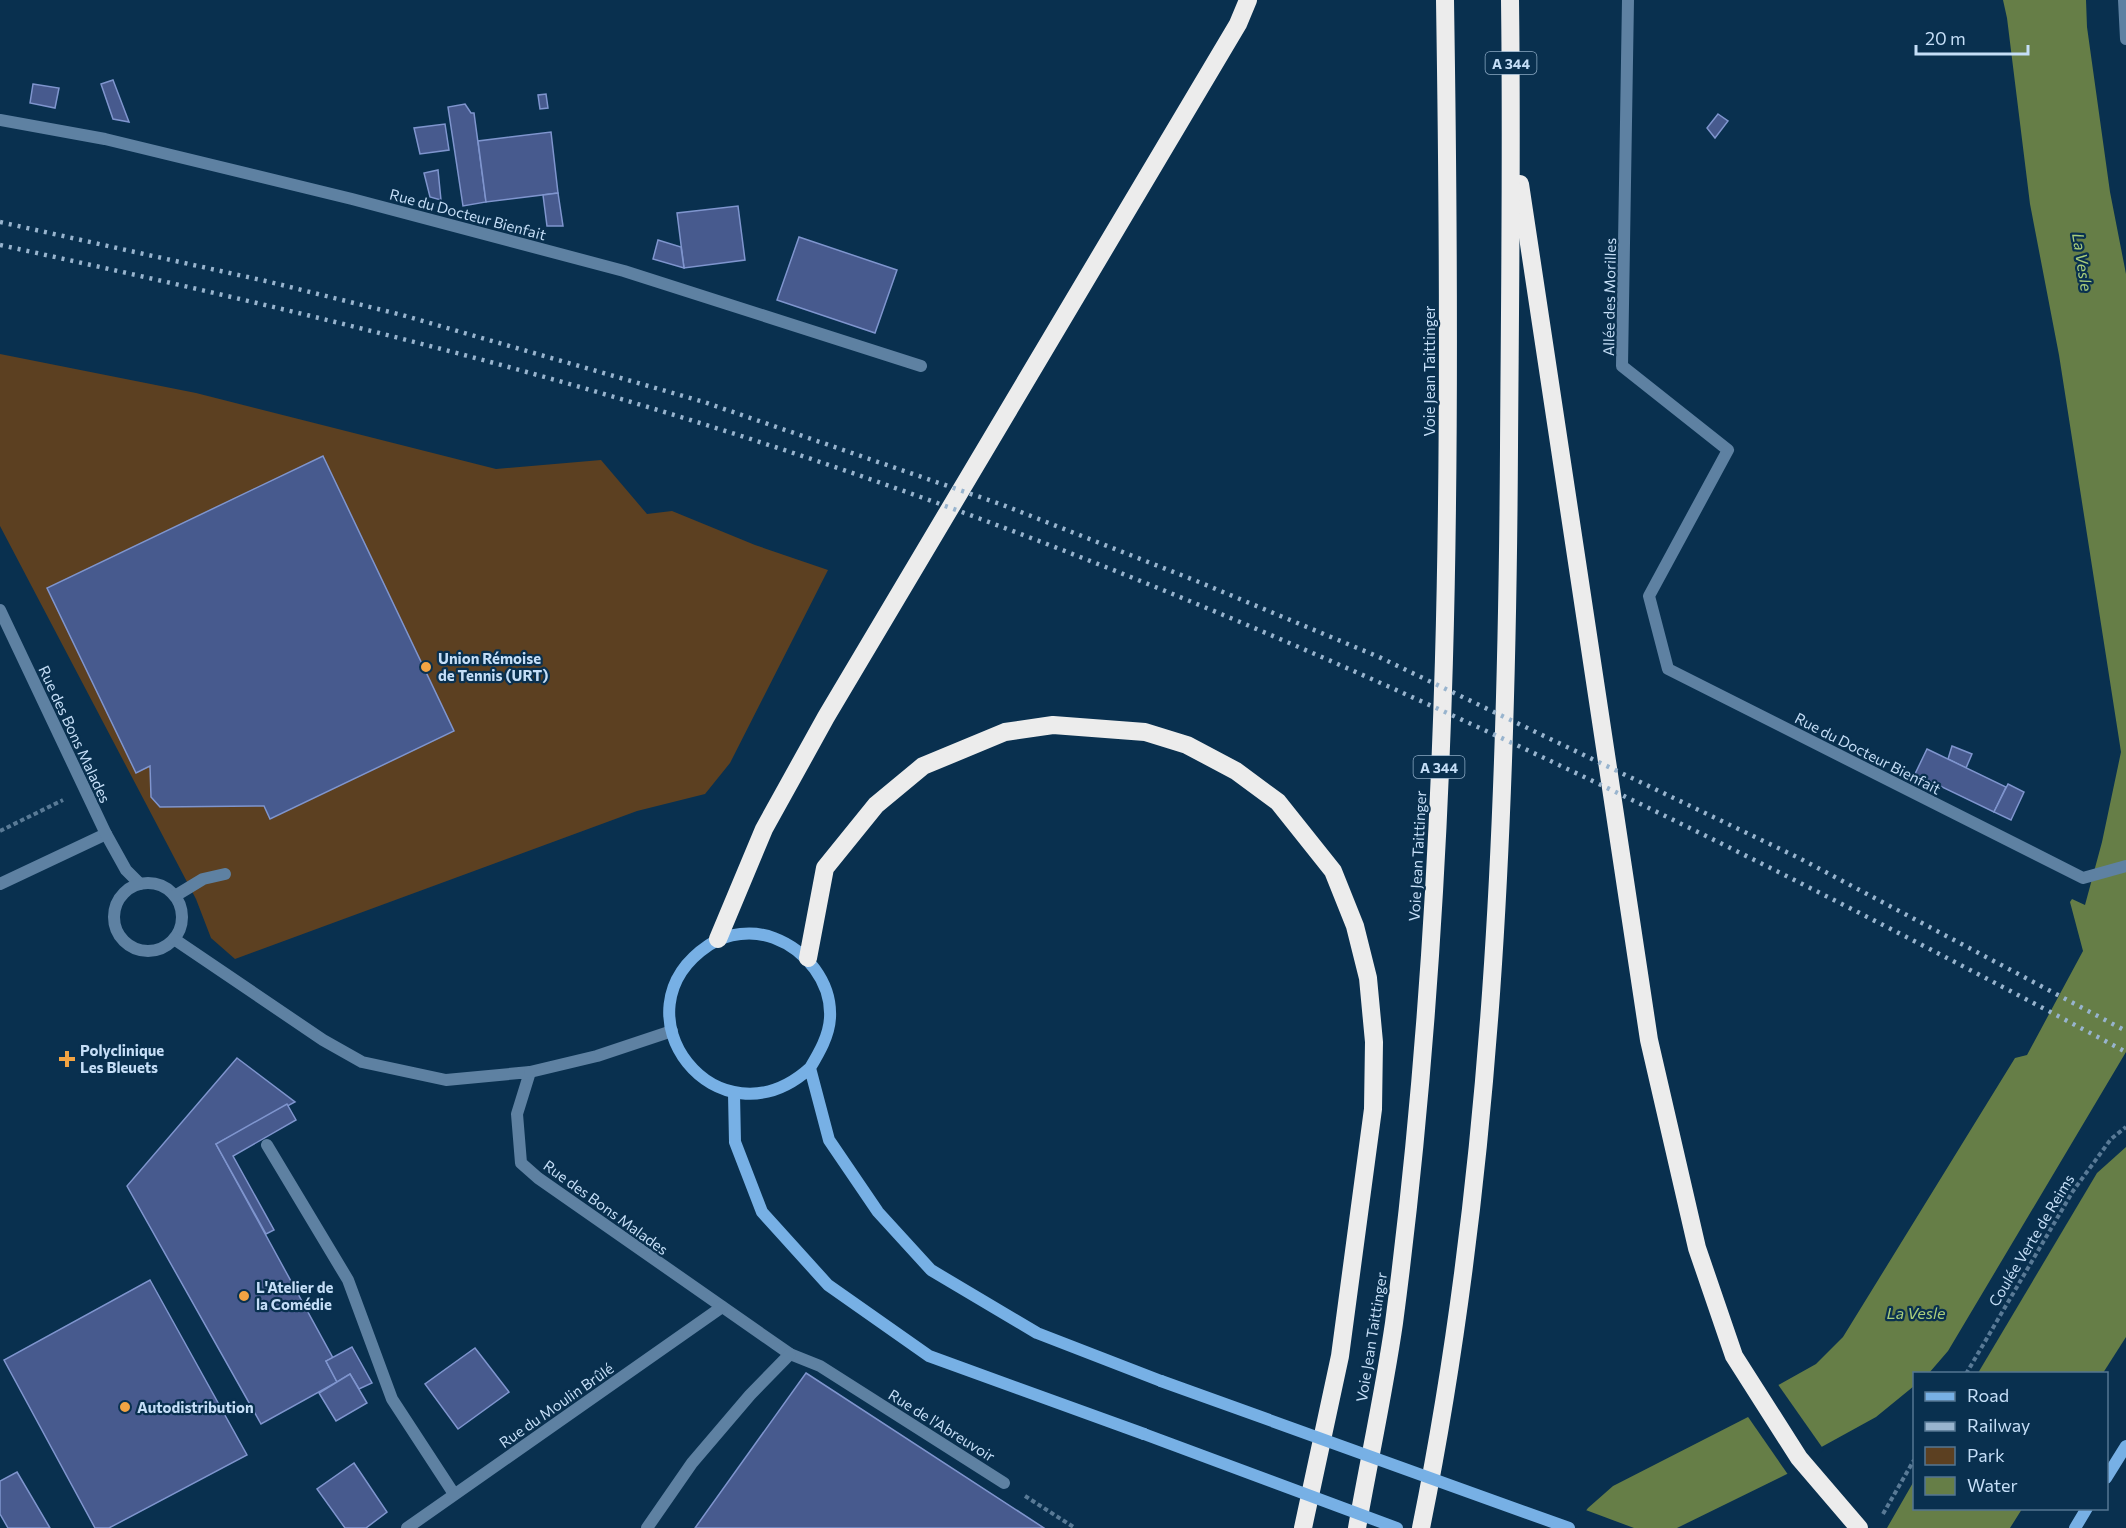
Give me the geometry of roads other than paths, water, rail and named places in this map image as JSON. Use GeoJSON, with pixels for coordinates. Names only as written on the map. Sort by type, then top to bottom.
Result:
{"type":"FeatureCollection","features":[{"type":"Feature","properties":{"kind":"highway"},"geometry":{"type":"LineString","coordinates":[[718,939],[764,829],[826,717],[1238,24],[1248,0]]}},
{"type":"Feature","properties":{"kind":"highway","name":"Voie Jean Taittinger"},"geometry":{"type":"LineString","coordinates":[[1357,1528],[1393,1327],[1417,1124],[1434,902],[1446,596],[1445,0]]}},
{"type":"Feature","properties":{"kind":"highway","name":"A 344"},"geometry":{"type":"LineString","coordinates":[[1421,1528],[1455,1329],[1480,1124],[1496,915],[1508,613],[1512,126],[1510,0]]}},
{"type":"Feature","properties":{"kind":"highway"},"geometry":{"type":"LineString","coordinates":[[1512,126],[1649,1040],[1692,1225],[1734,1356],[1799,1458],[1858,1528]]}},
{"type":"Feature","properties":{"kind":"highway"},"geometry":{"type":"LineString","coordinates":[[808,958],[825,868],[876,805],[923,766],[1005,732],[1053,725],[1145,732],[1187,745],[1236,771],[1278,802],[1333,871],[1351,915],[1368,978],[1374,1042],[1373,1109],[1340,1356],[1303,1528]]}},
{"type":"Feature","properties":{"kind":"main road"},"geometry":{"type":"LineString","coordinates":[[741,933],[766,935],[790,944],[808,958],[826,989],[830,1018],[823,1046],[810,1068],[795,1081],[770,1092],[734,1094],[705,1082],[680,1056],[669,1015],[676,978],[692,957],[718,939],[741,933]]}},
{"type":"Feature","properties":{"kind":"main road"},"geometry":{"type":"LineString","coordinates":[[810,1068],[829,1140],[878,1212],[931,1270],[1036,1333],[1161,1381],[1569,1528]]}},
{"type":"Feature","properties":{"kind":"main road"},"geometry":{"type":"LineString","coordinates":[[734,1094],[735,1142],[762,1212],[828,1285],[929,1356],[1397,1528]]}},
{"type":"Feature","properties":{"kind":"main road"},"geometry":{"type":"LineString","coordinates":[[2108,1475],[2126,1446]]}},
{"type":"Feature","properties":{"kind":"main road"},"geometry":{"type":"LineString","coordinates":[[2075,1528],[2086,1510]]}},
{"type":"Feature","properties":{"kind":"street","name":"Allée des Morilles"},"geometry":{"type":"LineString","coordinates":[[1628,0],[1622,366],[1728,450],[1648,596]]}},
{"type":"Feature","properties":{"kind":"street"},"geometry":{"type":"LineString","coordinates":[[2124,0],[2126,39]]}},
{"type":"Feature","properties":{"kind":"street","name":"Rue du Docteur Bienfait"},"geometry":{"type":"LineString","coordinates":[[0,120],[105,139],[308,188],[624,271],[921,366]]}},
{"type":"Feature","properties":{"kind":"street","name":"Rue du Docteur Bienfait"},"geometry":{"type":"LineString","coordinates":[[1648,596],[1668,669],[2083,878],[2126,866]]}},
{"type":"Feature","properties":{"kind":"street","name":"Rue des Bons Malades"},"geometry":{"type":"LineString","coordinates":[[0,610],[106,834],[126,870],[140,884]]}},
{"type":"Feature","properties":{"kind":"street"},"geometry":{"type":"LineString","coordinates":[[0,884],[106,834]]}},
{"type":"Feature","properties":{"kind":"street"},"geometry":{"type":"LineString","coordinates":[[175,896],[203,879],[225,874]]}},
{"type":"Feature","properties":{"kind":"street"},"geometry":{"type":"LineString","coordinates":[[140,884],[161,886],[175,896],[181,911],[182,922],[174,939],[163,948],[152,952],[130,947],[121,939],[116,929],[115,906],[121,896],[140,884]]}},
{"type":"Feature","properties":{"kind":"street"},"geometry":{"type":"LineString","coordinates":[[174,939],[323,1040],[362,1062],[446,1080],[530,1072],[597,1056],[672,1031]]}},
{"type":"Feature","properties":{"kind":"street","name":"Rue des Bons Malades"},"geometry":{"type":"LineString","coordinates":[[530,1072],[517,1114],[521,1163],[585,1213],[722,1307]]}},
{"type":"Feature","properties":{"kind":"street"},"geometry":{"type":"LineString","coordinates":[[267,1145],[348,1280],[392,1399],[454,1494]]}},
{"type":"Feature","properties":{"kind":"street","name":"Rue de l'Abreuvoir"},"geometry":{"type":"LineString","coordinates":[[722,1307],[790,1354],[820,1366],[1004,1483]]}},
{"type":"Feature","properties":{"kind":"street","name":"Rue du Moulin Brûlé"},"geometry":{"type":"LineString","coordinates":[[407,1528],[722,1307]]}},
{"type":"Feature","properties":{"kind":"street"},"geometry":{"type":"LineString","coordinates":[[647,1528],[693,1463],[750,1395],[790,1354]]}},
{"type":"Feature","properties":{"kind":"water","name":"La Vesle"},"geometry":{"type":"Polygon","coordinates":[[[2003,0],[2086,0],[2087,27],[2110,192],[2126,274],[2126,1052],[1948,1351],[1930,1372],[1913,1372],[1913,1387],[1876,1417],[1816,1450],[1789,1473],[1677,1528],[1573,1528],[1588,1508],[1613,1486],[1750,1416],[1773,1388],[1816,1364],[1843,1337],[2015,1058],[2027,1055],[2083,951],[2070,902],[2072,899],[2085,905],[2102,842],[2121,752],[2059,355],[2030,204],[2003,0]]]}},
{"type":"Feature","properties":{"kind":"water"},"geometry":{"type":"Polygon","coordinates":[[[2126,1147],[2126,1337],[2104,1372],[1979,1372],[2097,1173],[2126,1147]]]}},
{"type":"Feature","properties":{"kind":"water"},"geometry":{"type":"Polygon","coordinates":[[[1913,1483],[1913,1510],[2021,1510],[2010,1528],[1887,1528],[1913,1483]]]}},
{"type":"Feature","properties":{"kind":"railway"},"geometry":{"type":"LineString","coordinates":[[0,222],[270,282],[402,315],[704,402],[1003,505],[1199,582],[1379,657],[1799,858],[2126,1031]]}},
{"type":"Feature","properties":{"kind":"railway"},"geometry":{"type":"LineString","coordinates":[[0,245],[352,326],[614,397],[700,423],[885,485],[1068,552],[1249,626],[1428,704],[1604,787],[1780,873],[2126,1052]]}},
{"type":"Feature","properties":{"kind":"place","name":"Union Rémoise de Tennis (URT)"},"geometry":{"type":"Point","coordinates":[426,667]}},
{"type":"Feature","properties":{"kind":"place","name":"Polyclinique Les Bleuets"},"geometry":{"type":"Point","coordinates":[67,1059]}},
{"type":"Feature","properties":{"kind":"place","name":"L'Atelier de la Comédie"},"geometry":{"type":"Point","coordinates":[244,1296]}},
{"type":"Feature","properties":{"kind":"place","name":"Autodistribution"},"geometry":{"type":"Point","coordinates":[125,1407]}}]}
